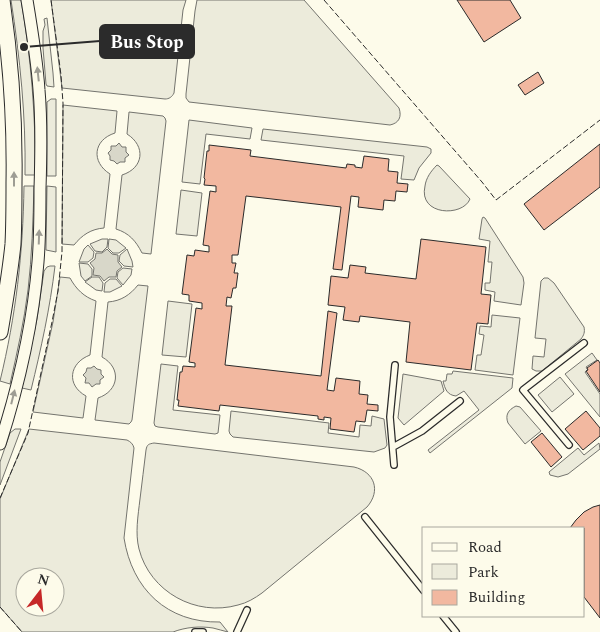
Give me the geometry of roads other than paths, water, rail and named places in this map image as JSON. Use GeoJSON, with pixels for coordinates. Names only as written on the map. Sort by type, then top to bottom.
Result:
{"type":"FeatureCollection","features":[{"type":"Feature","properties":{"kind":"main road"},"geometry":{"type":"LineString","coordinates":[[0,332],[13,244],[14,149],[10,61],[2,0]]}},
{"type":"Feature","properties":{"kind":"street"},"geometry":{"type":"LineString","coordinates":[[0,444],[23,355],[38,261],[41,171],[40,92],[27,0]]}},
{"type":"Feature","properties":{"kind":"lane"},"geometry":{"type":"LineString","coordinates":[[569,445],[523,390],[584,343]]}},
{"type":"Feature","properties":{"kind":"lane"},"geometry":{"type":"LineString","coordinates":[[394,465],[390,417],[396,366]]}},
{"type":"Feature","properties":{"kind":"lane"},"geometry":{"type":"LineString","coordinates":[[393,447],[422,431],[460,400]]}},
{"type":"Feature","properties":{"kind":"lane"},"geometry":{"type":"LineString","coordinates":[[365,517],[422,588]]}},
{"type":"Feature","properties":{"kind":"lane"},"geometry":{"type":"LineString","coordinates":[[237,632],[247,610]]}},
{"type":"Feature","properties":{"kind":"lane"},"geometry":{"type":"LineString","coordinates":[[444,617],[456,632]]}},
{"type":"Feature","properties":{"kind":"lane"},"geometry":{"type":"LineString","coordinates":[[195,632],[203,632]]}},
{"type":"Feature","properties":{"kind":"place","name":"Bus Stop"},"geometry":{"type":"Point","coordinates":[24,47]}}]}
